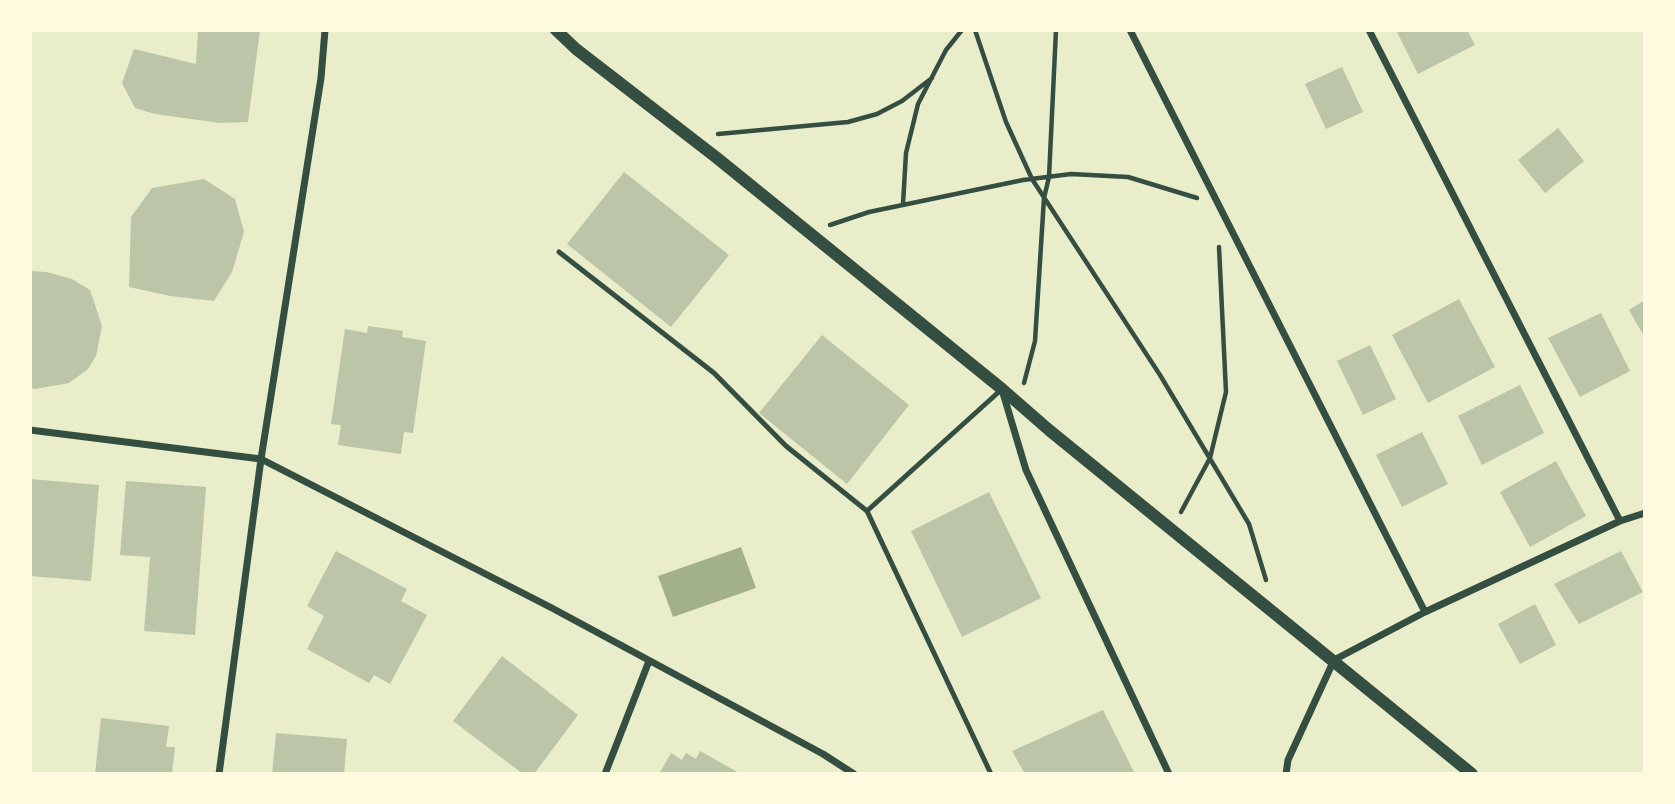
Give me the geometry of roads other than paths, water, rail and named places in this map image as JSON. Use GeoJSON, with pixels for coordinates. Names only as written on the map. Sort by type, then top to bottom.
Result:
{"type":"FeatureCollection","features":[{"type":"Feature","properties":{"kind":"street"},"geometry":{"type":"LineString","coordinates":[[219,774],[261,459],[320,78],[325,30]]}},
{"type":"Feature","properties":{"kind":"street"},"geometry":{"type":"LineString","coordinates":[[556,30],[576,49],[689,136],[1002,389],[1472,774]]}},
{"type":"Feature","properties":{"kind":"street"},"geometry":{"type":"LineString","coordinates":[[1130,30],[1425,612]]}},
{"type":"Feature","properties":{"kind":"street"},"geometry":{"type":"LineString","coordinates":[[1368,30],[1620,521]]}},
{"type":"Feature","properties":{"kind":"street"},"geometry":{"type":"LineString","coordinates":[[1002,389],[1026,470],[1169,774]]}},
{"type":"Feature","properties":{"kind":"street"},"geometry":{"type":"LineString","coordinates":[[30,430],[261,459],[550,607],[823,754],[854,774]]}},
{"type":"Feature","properties":{"kind":"street"},"geometry":{"type":"LineString","coordinates":[[1286,774],[1288,760],[1334,660],[1425,612],[1620,521],[1645,513]]}},
{"type":"Feature","properties":{"kind":"street"},"geometry":{"type":"LineString","coordinates":[[605,774],[649,661]]}},
{"type":"Feature","properties":{"kind":"lane"},"geometry":{"type":"LineString","coordinates":[[559,252],[714,373],[786,446],[867,511],[991,774]]}},
{"type":"Feature","properties":{"kind":"lane"},"geometry":{"type":"LineString","coordinates":[[867,511],[1002,389]]}}]}
